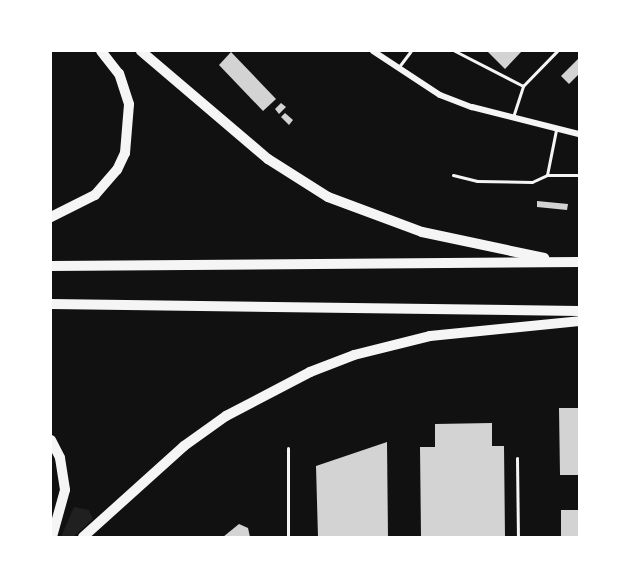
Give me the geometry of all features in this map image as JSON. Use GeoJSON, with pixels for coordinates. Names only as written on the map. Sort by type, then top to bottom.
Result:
{"type":"FeatureCollection","features":[{"type":"Feature","properties":{"kind":"highway"},"geometry":{"type":"LineString","coordinates":[[51,217],[95,195],[117,170],[125,153],[129,104],[119,74],[101,51]]}},
{"type":"Feature","properties":{"kind":"highway"},"geometry":{"type":"LineString","coordinates":[[141,51],[268,159],[328,197],[412,229],[559,262]]}},
{"type":"Feature","properties":{"kind":"highway"},"geometry":{"type":"LineString","coordinates":[[51,266],[579,262]]}},
{"type":"Feature","properties":{"kind":"highway"},"geometry":{"type":"LineString","coordinates":[[51,304],[579,311]]}},
{"type":"Feature","properties":{"kind":"highway"},"geometry":{"type":"LineString","coordinates":[[83,537],[184,446],[226,416],[310,372],[354,355],[430,336],[579,321]]}},
{"type":"Feature","properties":{"kind":"highway"},"geometry":{"type":"LineString","coordinates":[[51,440],[62,466],[65,490],[52,537]]}},
{"type":"Feature","properties":{"kind":"street"},"geometry":{"type":"LineString","coordinates":[[373,51],[397,69],[440,94],[513,117],[579,134]]}},
{"type":"Feature","properties":{"kind":"lane"},"geometry":{"type":"LineString","coordinates":[[397,69],[411,51]]}},
{"type":"Feature","properties":{"kind":"lane"},"geometry":{"type":"LineString","coordinates":[[455,51],[523,86]]}},
{"type":"Feature","properties":{"kind":"lane"},"geometry":{"type":"LineString","coordinates":[[513,117],[523,86],[557,51]]}},
{"type":"Feature","properties":{"kind":"lane"},"geometry":{"type":"LineString","coordinates":[[547,175],[556,128]]}},
{"type":"Feature","properties":{"kind":"lane"},"geometry":{"type":"LineString","coordinates":[[453,175],[477,181],[532,182],[547,175],[579,175]]}},
{"type":"Feature","properties":{"kind":"lane"},"geometry":{"type":"LineString","coordinates":[[288,448],[288,537]]}},
{"type":"Feature","properties":{"kind":"lane"},"geometry":{"type":"LineString","coordinates":[[516,458],[518,537]]}},
{"type":"Feature","properties":{"kind":"shaded area"},"geometry":{"type":"Polygon","coordinates":[[[74,507],[89,510],[93,519],[73,537],[61,537],[74,507]]]}},
{"type":"Feature","properties":{"kind":"building"},"geometry":{"type":"Polygon","coordinates":[[[487,51],[522,51],[505,69],[487,51]]]}},
{"type":"Feature","properties":{"kind":"building"},"geometry":{"type":"Polygon","coordinates":[[[231,52],[276,99],[263,111],[219,65],[231,52]]]}},
{"type":"Feature","properties":{"kind":"building"},"geometry":{"type":"Polygon","coordinates":[[[579,58],[579,74],[569,84],[561,76],[579,58]]]}},
{"type":"Feature","properties":{"kind":"building"},"geometry":{"type":"Polygon","coordinates":[[[281,103],[286,107],[279,114],[275,109],[281,103]]]}},
{"type":"Feature","properties":{"kind":"building"},"geometry":{"type":"Polygon","coordinates":[[[285,113],[293,120],[289,125],[281,117],[285,113]]]}},
{"type":"Feature","properties":{"kind":"building"},"geometry":{"type":"Polygon","coordinates":[[[537,201],[568,204],[567,210],[537,207],[537,201]]]}},
{"type":"Feature","properties":{"kind":"building"},"geometry":{"type":"Polygon","coordinates":[[[559,408],[579,408],[579,475],[560,475],[559,408]]]}},
{"type":"Feature","properties":{"kind":"building"},"geometry":{"type":"Polygon","coordinates":[[[492,423],[492,446],[504,446],[505,537],[421,537],[420,447],[435,447],[435,424],[492,423]]]}},
{"type":"Feature","properties":{"kind":"building"},"geometry":{"type":"Polygon","coordinates":[[[387,442],[388,537],[318,537],[316,466],[387,442]]]}},
{"type":"Feature","properties":{"kind":"building"},"geometry":{"type":"Polygon","coordinates":[[[561,510],[579,510],[579,537],[561,537],[561,510]]]}},
{"type":"Feature","properties":{"kind":"building"},"geometry":{"type":"Polygon","coordinates":[[[239,524],[248,528],[250,537],[223,537],[239,524]]]}}]}
